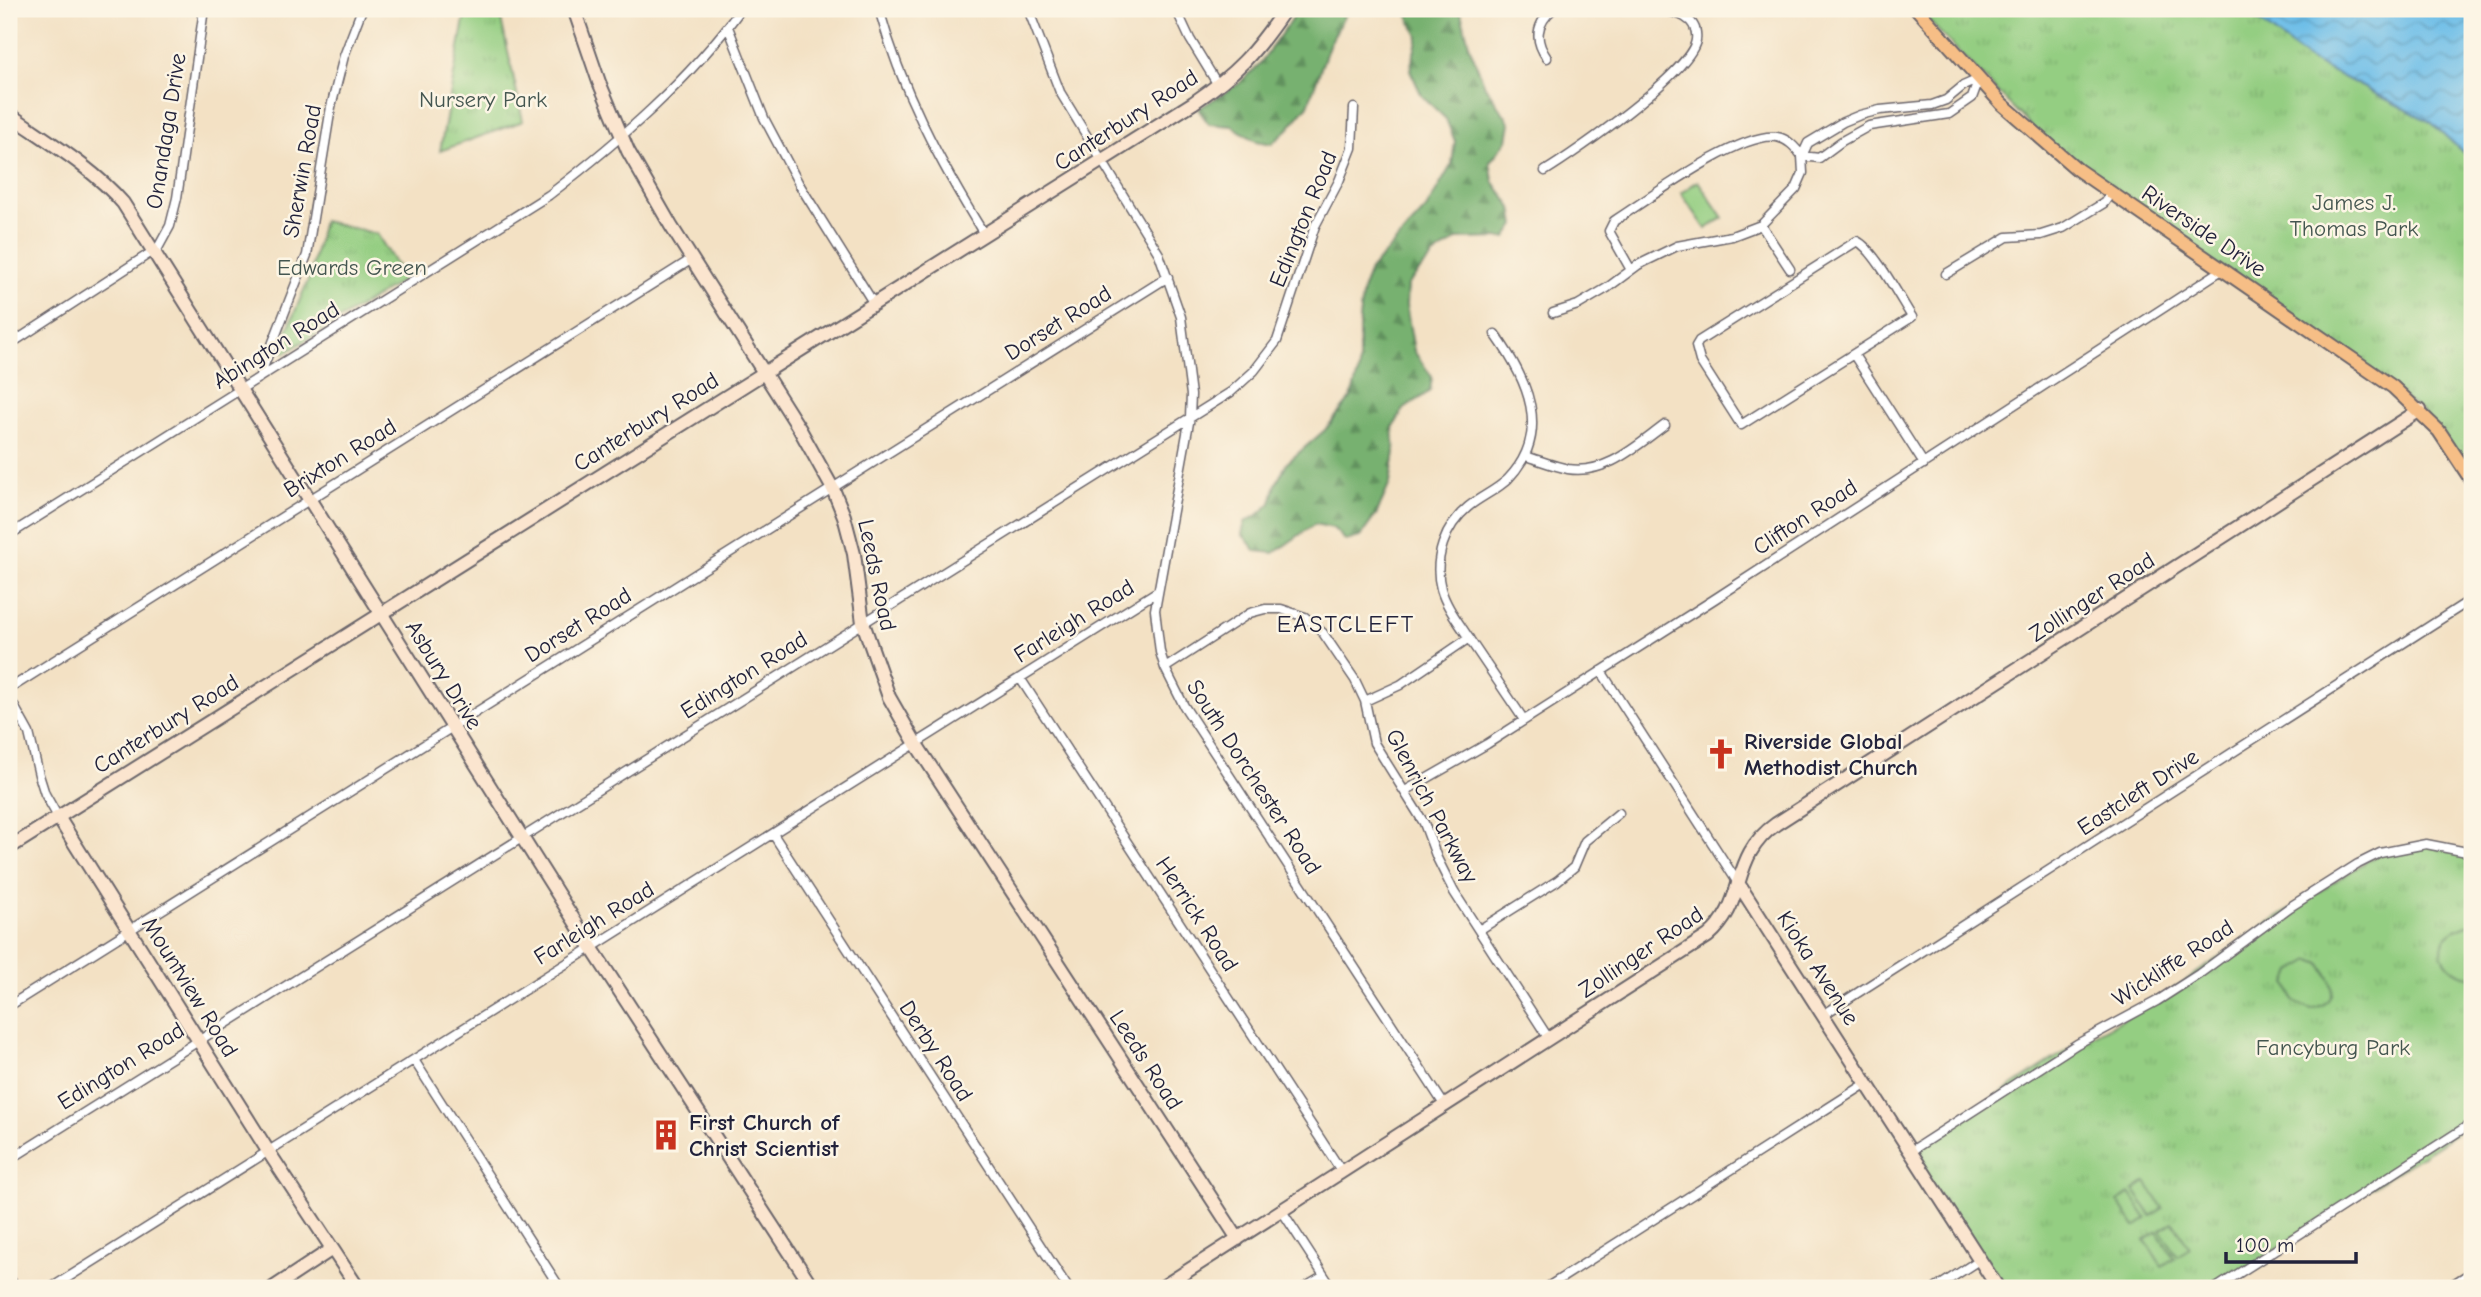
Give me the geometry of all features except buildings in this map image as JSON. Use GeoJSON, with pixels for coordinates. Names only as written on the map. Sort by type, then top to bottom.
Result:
{"type":"FeatureCollection","features":[{"type":"Feature","properties":{"kind":"main road","name":"Riverside Drive"},"geometry":{"type":"LineString","coordinates":[[1917,9],[2017,119],[2056,153],[2375,373],[2420,410],[2439,431],[2472,481]]}},
{"type":"Feature","properties":{"kind":"street","name":"Onandaga Drive"},"geometry":{"type":"LineString","coordinates":[[9,345],[153,251],[170,226],[177,198],[204,9]]}},
{"type":"Feature","properties":{"kind":"street","name":"Sherwin Road"},"geometry":{"type":"LineString","coordinates":[[259,378],[307,255],[331,107],[344,56],[362,9]]}},
{"type":"Feature","properties":{"kind":"street","name":"Leeds Road"},"geometry":{"type":"LineString","coordinates":[[574,9],[598,82],[621,137],[692,259],[799,428],[833,489],[844,516],[854,554],[863,623],[889,697],[916,744],[1238,1239]]}},
{"type":"Feature","properties":{"kind":"street","name":"Abington Road"},"geometry":{"type":"LineString","coordinates":[[9,535],[549,195],[656,105],[728,27],[741,9]]}},
{"type":"Feature","properties":{"kind":"street"},"geometry":{"type":"LineString","coordinates":[[879,9],[889,46],[931,143],[984,234]]}},
{"type":"Feature","properties":{"kind":"street","name":"South Dorchester Road"},"geometry":{"type":"LineString","coordinates":[[1028,9],[1060,92],[1148,233],[1168,277],[1181,317],[1191,395],[1190,417],[1155,610],[1164,668],[1184,706],[1445,1106]]}},
{"type":"Feature","properties":{"kind":"street"},"geometry":{"type":"LineString","coordinates":[[1177,9],[1190,39],[1219,85]]}},
{"type":"Feature","properties":{"kind":"street","name":"Canterbury Road"},"geometry":{"type":"LineString","coordinates":[[9,848],[1219,85],[1256,50],[1285,9]]}},
{"type":"Feature","properties":{"kind":"street"},"geometry":{"type":"LineString","coordinates":[[1547,58],[1537,37],[1542,20],[1553,9]]}},
{"type":"Feature","properties":{"kind":"street"},"geometry":{"type":"LineString","coordinates":[[1545,171],[1630,113],[1687,56],[1695,44],[1692,24],[1684,15],[1659,9]]}},
{"type":"Feature","properties":{"kind":"street"},"geometry":{"type":"LineString","coordinates":[[728,27],[770,129],[799,184],[874,304]]}},
{"type":"Feature","properties":{"kind":"street"},"geometry":{"type":"LineString","coordinates":[[1553,313],[1578,306],[1631,270],[1677,246],[1732,236],[1761,225],[1796,189],[1803,173],[1802,156],[1808,143],[1852,118],[1880,110],[1946,100],[1963,86],[1979,79]]}},
{"type":"Feature","properties":{"kind":"street"},"geometry":{"type":"LineString","coordinates":[[1631,270],[1609,231],[1614,221],[1721,154],[1763,137],[1778,137],[1792,144],[1802,156],[1819,158],[1869,126],[1949,114],[1972,98],[1979,79]]}},
{"type":"Feature","properties":{"kind":"street","name":"Edington Road"},"geometry":{"type":"LineString","coordinates":[[9,1160],[1231,392],[1269,354],[1277,341],[1315,226],[1339,181],[1352,148],[1354,108]]}},
{"type":"Feature","properties":{"kind":"street","name":"Asbury Drive"},"geometry":{"type":"LineString","coordinates":[[9,114],[112,190],[123,203],[591,947],[813,1288]]}},
{"type":"Feature","properties":{"kind":"street"},"geometry":{"type":"LineString","coordinates":[[1946,274],[2007,237],[2041,235],[2063,228],[2104,202],[2111,193]]}},
{"type":"Feature","properties":{"kind":"street"},"geometry":{"type":"LineString","coordinates":[[1761,225],[1790,269]]}},
{"type":"Feature","properties":{"kind":"street"},"geometry":{"type":"LineString","coordinates":[[1861,242],[1912,317],[1853,355],[1741,425],[1700,361],[1696,346],[1704,337],[1796,278],[1850,244],[1861,242]]}},
{"type":"Feature","properties":{"kind":"street","name":"Brixton Road"},"geometry":{"type":"LineString","coordinates":[[9,689],[692,259]]}},
{"type":"Feature","properties":{"kind":"street","name":"Clifton Road"},"geometry":{"type":"LineString","coordinates":[[1405,792],[1601,671],[2222,270]]}},
{"type":"Feature","properties":{"kind":"street","name":"Dorset Road"},"geometry":{"type":"LineString","coordinates":[[9,1006],[1168,277]]}},
{"type":"Feature","properties":{"kind":"street"},"geometry":{"type":"LineString","coordinates":[[1495,334],[1522,376],[1528,391],[1532,423],[1525,456],[1506,481],[1467,508],[1448,531],[1438,559],[1441,589],[1454,616],[1524,720]]}},
{"type":"Feature","properties":{"kind":"street"},"geometry":{"type":"LineString","coordinates":[[1853,355],[1924,464]]}},
{"type":"Feature","properties":{"kind":"street","name":"Zollinger Road"},"geometry":{"type":"LineString","coordinates":[[1161,1288],[1708,936],[1721,924],[1730,909],[1750,850],[1765,831],[2420,410]]}},
{"type":"Feature","properties":{"kind":"street"},"geometry":{"type":"LineString","coordinates":[[1525,456],[1567,469],[1596,467],[1623,456],[1665,425]]}},
{"type":"Feature","properties":{"kind":"street","name":"Farleigh Road"},"geometry":{"type":"LineString","coordinates":[[51,1288],[1158,591]]}},
{"type":"Feature","properties":{"kind":"street","name":"Eastcleft Drive"},"geometry":{"type":"LineString","coordinates":[[1823,1015],[2472,599]]}},
{"type":"Feature","properties":{"kind":"street","name":"Glenrich Parkway"},"geometry":{"type":"LineString","coordinates":[[1164,668],[1250,613],[1265,609],[1280,609],[1305,617],[1323,633],[1355,681],[1364,701],[1374,743],[1424,823],[1454,892],[1549,1039]]}},
{"type":"Feature","properties":{"kind":"street"},"geometry":{"type":"LineString","coordinates":[[1364,701],[1400,685],[1469,638]]}},
{"type":"Feature","properties":{"kind":"street","name":"Kioka Avenue"},"geometry":{"type":"LineString","coordinates":[[1601,671],[1998,1288]]}},
{"type":"Feature","properties":{"kind":"street","name":"Herrick Road"},"geometry":{"type":"LineString","coordinates":[[1020,678],[1342,1172]]}},
{"type":"Feature","properties":{"kind":"street","name":"Mountview Road"},"geometry":{"type":"LineString","coordinates":[[9,697],[29,733],[42,784],[58,817],[268,1151],[358,1288]]}},
{"type":"Feature","properties":{"kind":"street"},"geometry":{"type":"LineString","coordinates":[[1479,930],[1557,881],[1574,867],[1585,841],[1619,813]]}},
{"type":"Feature","properties":{"kind":"street","name":"Derby Road"},"geometry":{"type":"LineString","coordinates":[[773,834],[1068,1288]]}},
{"type":"Feature","properties":{"kind":"street"},"geometry":{"type":"LineString","coordinates":[[2469,852],[2472,838]]}},
{"type":"Feature","properties":{"kind":"street","name":"Wickliffe Road"},"geometry":{"type":"LineString","coordinates":[[1911,1151],[2077,1044],[2157,1001],[2199,974],[2290,907],[2358,864],[2380,853],[2404,846],[2426,844],[2469,852]]}},
{"type":"Feature","properties":{"kind":"street"},"geometry":{"type":"LineString","coordinates":[[414,1060],[560,1288]]}},
{"type":"Feature","properties":{"kind":"street"},"geometry":{"type":"LineString","coordinates":[[1546,1288],[1867,1083]]}},
{"type":"Feature","properties":{"kind":"street"},"geometry":{"type":"LineString","coordinates":[[2216,1288],[2472,1123]]}},
{"type":"Feature","properties":{"kind":"street"},"geometry":{"type":"LineString","coordinates":[[1282,1211],[1332,1288]]}},
{"type":"Feature","properties":{"kind":"street"},"geometry":{"type":"LineString","coordinates":[[273,1288],[332,1249]]}},
{"type":"Feature","properties":{"kind":"street"},"geometry":{"type":"LineString","coordinates":[[1936,1288],[1979,1260]]}},
{"type":"Feature","properties":{"kind":"street"},"geometry":{"type":"LineString","coordinates":[[2446,1288],[2472,1272]]}},
{"type":"Feature","properties":{"kind":"street"},"geometry":{"type":"LineString","coordinates":[[1304,1288],[1324,1276]]}},
{"type":"Feature","properties":{"kind":"street"},"geometry":{"type":"LineString","coordinates":[[9,1282],[13,1288]]}},
{"type":"Feature","properties":{"kind":"green space","name":"Nursery Park"},"geometry":{"type":"Polygon","coordinates":[[[466,9],[499,10],[523,121],[440,151],[466,9]]]}},
{"type":"Feature","properties":{"kind":"green space"},"geometry":{"type":"Polygon","coordinates":[[[1299,9],[1348,9],[1329,45],[1308,105],[1272,144],[1256,141],[1232,126],[1209,124],[1198,109],[1237,85],[1258,66],[1299,9]]]}},
{"type":"Feature","properties":{"kind":"green space"},"geometry":{"type":"Polygon","coordinates":[[[1397,9],[1460,9],[1470,48],[1485,86],[1510,123],[1507,140],[1490,162],[1493,181],[1512,208],[1515,225],[1506,238],[1458,239],[1433,256],[1407,285],[1406,305],[1414,351],[1432,377],[1430,391],[1403,410],[1393,428],[1395,452],[1390,483],[1376,515],[1360,537],[1346,541],[1333,528],[1315,524],[1274,553],[1256,551],[1242,534],[1245,522],[1271,503],[1276,484],[1287,463],[1325,430],[1351,398],[1359,370],[1359,319],[1363,288],[1370,270],[1426,209],[1452,164],[1455,141],[1446,119],[1422,96],[1410,70],[1418,36],[1407,14],[1397,9]]]}},
{"type":"Feature","properties":{"kind":"green space","name":"James J. Thomas Park"},"geometry":{"type":"Polygon","coordinates":[[[1917,9],[2238,9],[2258,20],[2308,59],[2431,122],[2472,161],[2472,481],[2420,410],[2057,153],[1917,9]]]}},
{"type":"Feature","properties":{"kind":"green space"},"geometry":{"type":"Polygon","coordinates":[[[1698,181],[1723,218],[1706,229],[1681,193],[1698,181]]]}},
{"type":"Feature","properties":{"kind":"green space","name":"Edwards Green"},"geometry":{"type":"Polygon","coordinates":[[[323,221],[377,234],[405,279],[285,353],[280,349],[281,345],[309,278],[323,221]]]}},
{"type":"Feature","properties":{"kind":"green space","name":"Fancyburg Park"},"geometry":{"type":"Polygon","coordinates":[[[2426,844],[2472,853],[2472,1123],[2216,1288],[1998,1288],[1911,1151],[2077,1044],[2157,1001],[2256,931],[2380,853],[2426,844]]]}},
{"type":"Feature","properties":{"kind":"green space"},"geometry":{"type":"Polygon","coordinates":[[[2472,923],[2472,976],[2454,970],[2445,960],[2442,948],[2449,935],[2472,923]]]}},
{"type":"Feature","properties":{"kind":"green space"},"geometry":{"type":"Polygon","coordinates":[[[2311,960],[2321,964],[2332,985],[2332,991],[2328,1001],[2311,1009],[2294,1001],[2287,984],[2292,971],[2311,960]]]}},
{"type":"Feature","properties":{"kind":"green space"},"geometry":{"type":"Polygon","coordinates":[[[2146,1182],[2163,1208],[2151,1216],[2134,1190],[2146,1182]]]}},
{"type":"Feature","properties":{"kind":"green space"},"geometry":{"type":"Polygon","coordinates":[[[2130,1193],[2147,1219],[2135,1227],[2118,1201],[2130,1193]]]}},
{"type":"Feature","properties":{"kind":"green space"},"geometry":{"type":"Polygon","coordinates":[[[2173,1222],[2190,1248],[2177,1256],[2160,1230],[2173,1222]]]}},
{"type":"Feature","properties":{"kind":"green space"},"geometry":{"type":"Polygon","coordinates":[[[2157,1232],[2174,1258],[2162,1266],[2145,1240],[2157,1232]]]}},
{"type":"Feature","properties":{"kind":"water"},"geometry":{"type":"Polygon","coordinates":[[[2238,9],[2472,9],[2472,161],[2431,122],[2308,59],[2258,20],[2238,9]]]}},
{"type":"Feature","properties":{"kind":"place","name":"Riverside Global Methodist Church"},"geometry":{"type":"Point","coordinates":[1721,754]}},
{"type":"Feature","properties":{"kind":"place","name":"First Church of Christ Scientist"},"geometry":{"type":"Point","coordinates":[666,1135]}},
{"type":"Feature","properties":{"kind":"district","name":"EASTCLEFT"},"geometry":{"type":"Point","coordinates":[1346,624]}}]}
